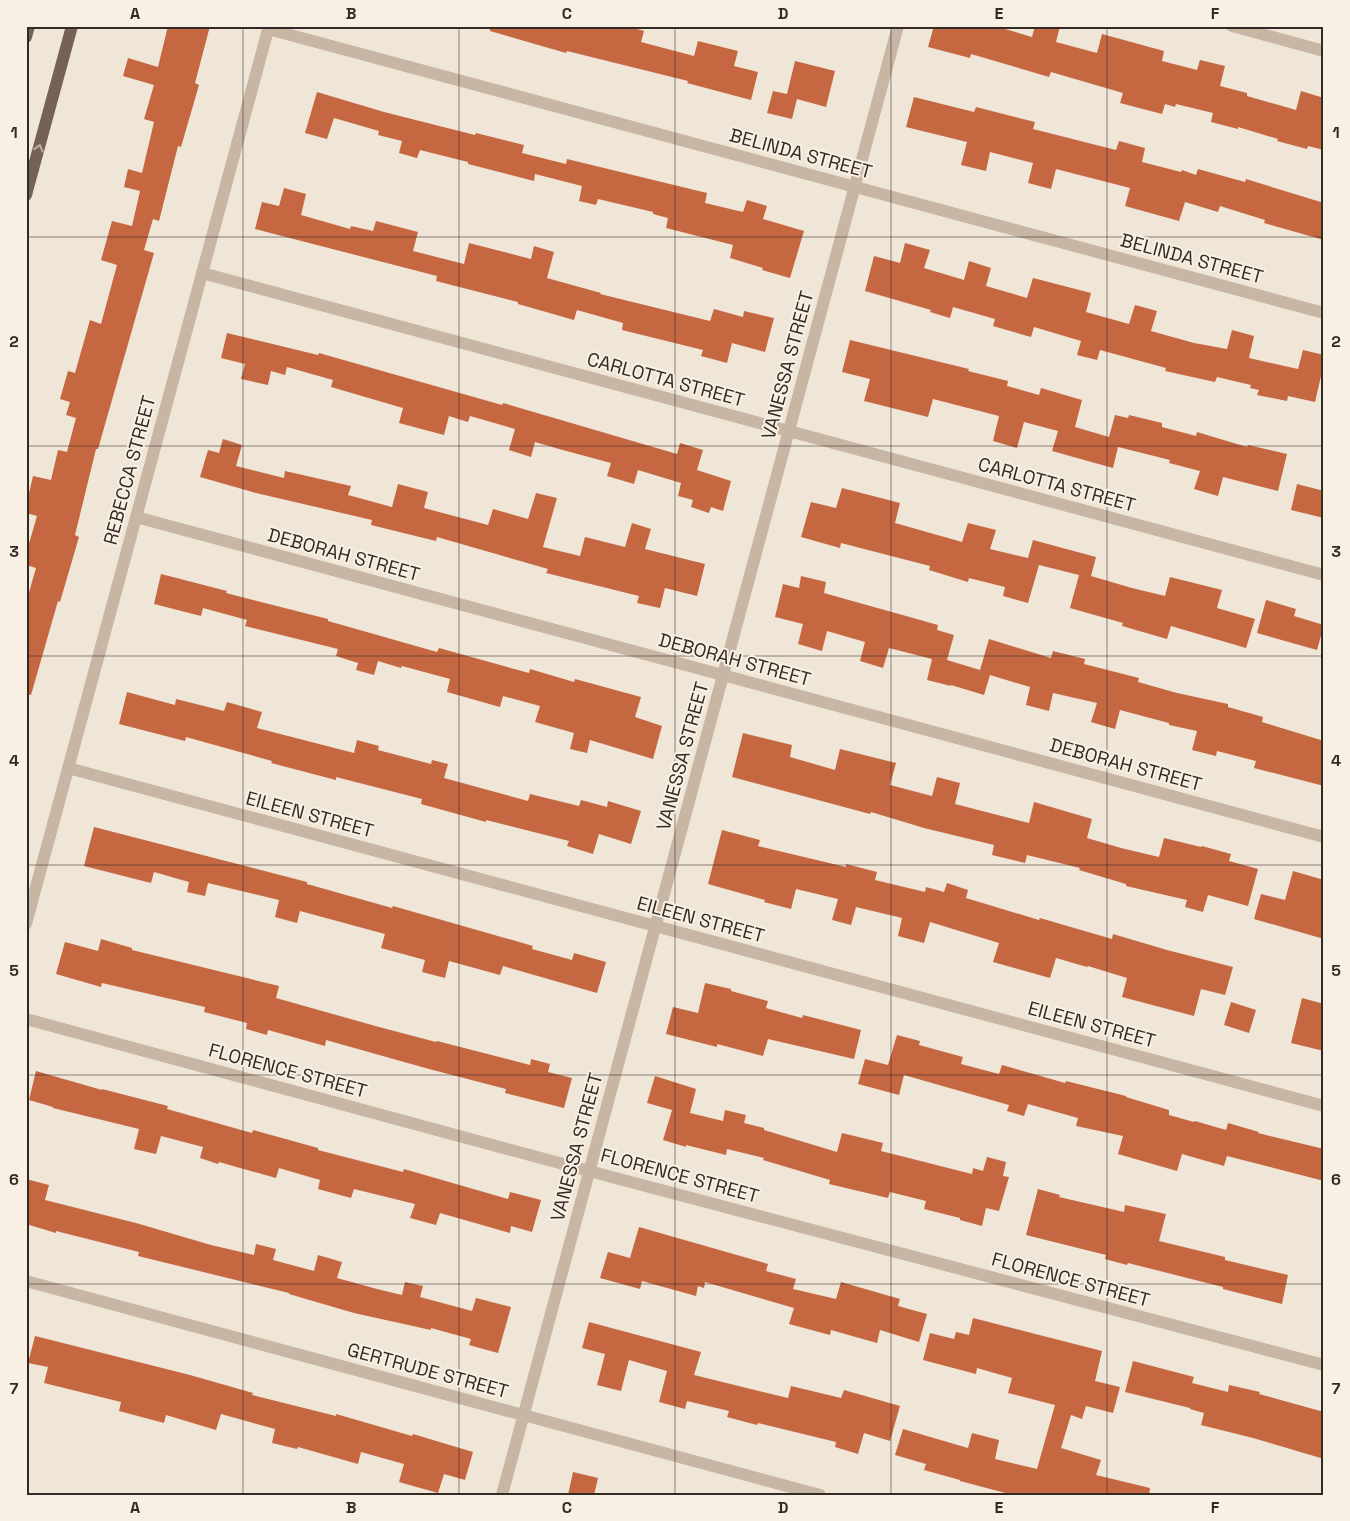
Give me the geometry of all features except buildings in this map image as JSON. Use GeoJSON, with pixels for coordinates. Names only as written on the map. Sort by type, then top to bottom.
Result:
{"type":"FeatureCollection","features":[{"type":"Feature","properties":{"kind":"main road"},"geometry":{"type":"LineString","coordinates":[[26,37],[29,26]]}},
{"type":"Feature","properties":{"kind":"main road"},"geometry":{"type":"LineString","coordinates":[[26,195],[72,26]]}},
{"type":"Feature","properties":{"kind":"street","name":"VANESSA STREET"},"geometry":{"type":"LineString","coordinates":[[502,1495],[898,26]]}},
{"type":"Feature","properties":{"kind":"street"},"geometry":{"type":"LineString","coordinates":[[1232,26],[1324,51]]}},
{"type":"Feature","properties":{"kind":"street","name":"BELINDA STREET"},"geometry":{"type":"LineString","coordinates":[[268,27],[1324,313]]}},
{"type":"Feature","properties":{"kind":"street","name":"REBECCA STREET"},"geometry":{"type":"LineString","coordinates":[[26,924],[268,27]]}},
{"type":"Feature","properties":{"kind":"street","name":"CARLOTTA STREET"},"geometry":{"type":"LineString","coordinates":[[202,273],[1324,575]]}},
{"type":"Feature","properties":{"kind":"street","name":"DEBORAH STREET"},"geometry":{"type":"LineString","coordinates":[[136,517],[1324,837]]}},
{"type":"Feature","properties":{"kind":"street","name":"EILEEN STREET"},"geometry":{"type":"LineString","coordinates":[[68,768],[1324,1106]]}},
{"type":"Feature","properties":{"kind":"street","name":"FLORENCE STREET"},"geometry":{"type":"LineString","coordinates":[[26,1019],[589,1171],[1324,1365]]}},
{"type":"Feature","properties":{"kind":"street","name":"GERTRUDE STREET"},"geometry":{"type":"LineString","coordinates":[[26,1281],[820,1495]]}}]}
